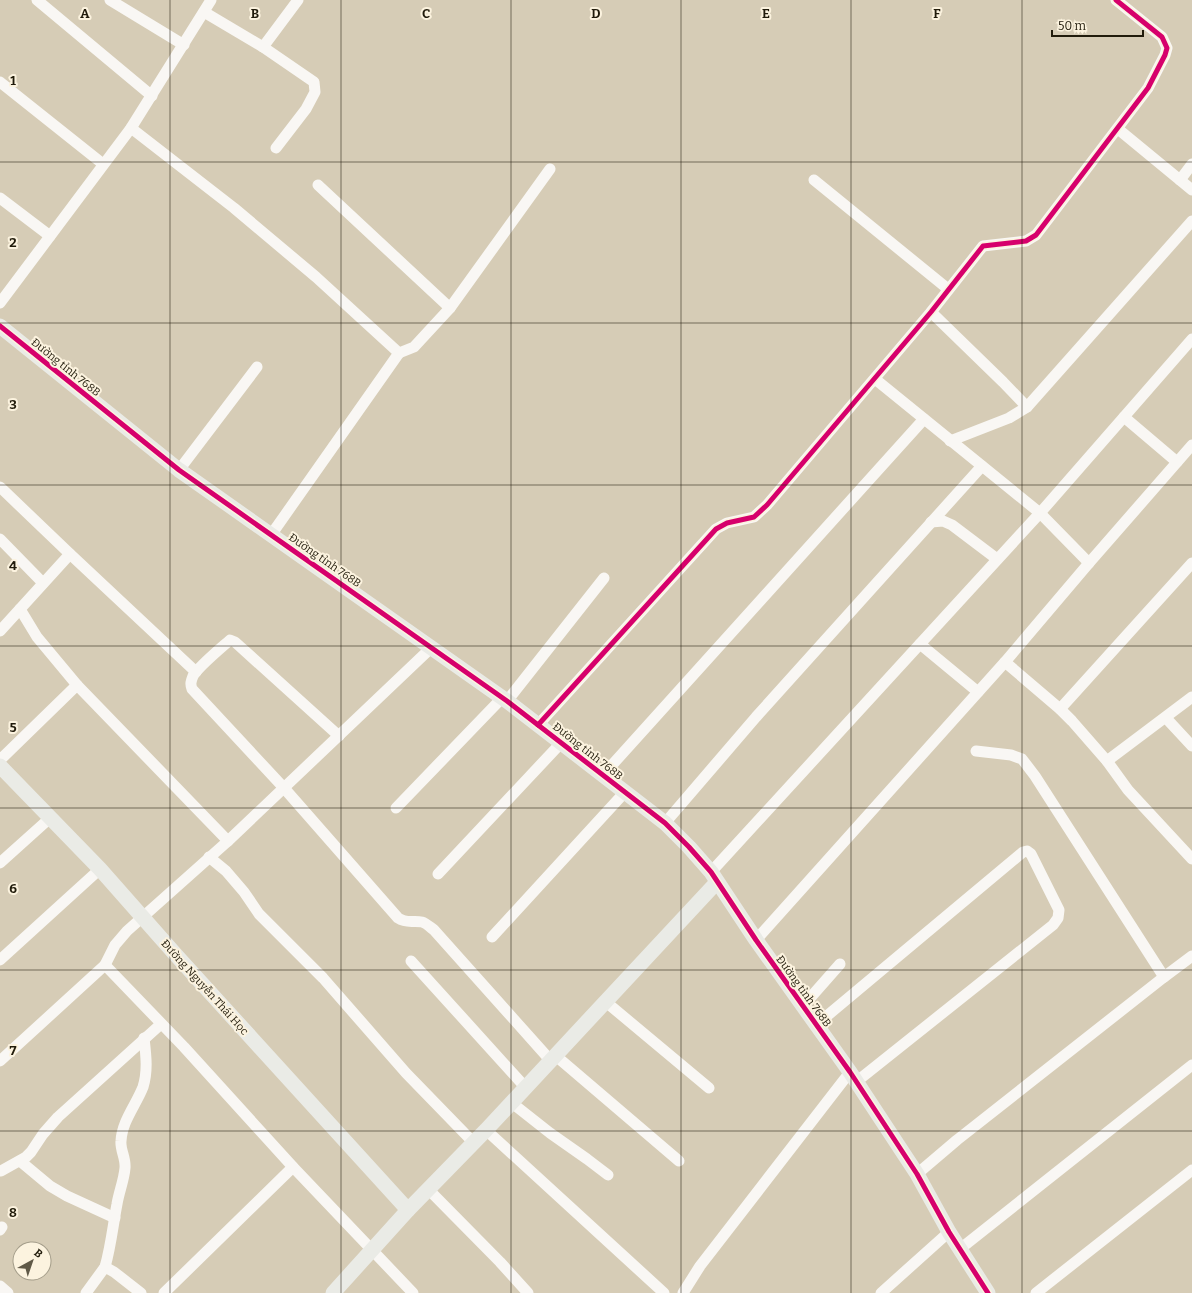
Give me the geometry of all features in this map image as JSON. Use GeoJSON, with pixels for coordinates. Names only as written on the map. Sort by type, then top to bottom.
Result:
{"type":"FeatureCollection","features":[{"type":"Feature","properties":{"kind":"street"},"geometry":{"type":"LineString","coordinates":[[37,0],[152,96]]}},
{"type":"Feature","properties":{"kind":"street"},"geometry":{"type":"LineString","coordinates":[[110,0],[184,45]]}},
{"type":"Feature","properties":{"kind":"street"},"geometry":{"type":"LineString","coordinates":[[0,303],[131,128],[211,0]]}},
{"type":"Feature","properties":{"kind":"street"},"geometry":{"type":"LineString","coordinates":[[263,47],[298,0]]}},
{"type":"Feature","properties":{"kind":"street"},"geometry":{"type":"LineString","coordinates":[[538,725],[716,529],[727,523],[754,517],[768,505],[931,312],[983,246],[1026,241],[1036,234],[1148,88],[1158,70],[1167,48],[1162,38],[1116,0]]}},
{"type":"Feature","properties":{"kind":"street"},"geometry":{"type":"LineString","coordinates":[[204,12],[263,47],[314,82],[315,92],[306,109],[276,148]]}},
{"type":"Feature","properties":{"kind":"street"},"geometry":{"type":"LineString","coordinates":[[0,82],[104,164]]}},
{"type":"Feature","properties":{"kind":"street"},"geometry":{"type":"LineString","coordinates":[[131,128],[234,208],[316,277],[399,353]]}},
{"type":"Feature","properties":{"kind":"street"},"geometry":{"type":"LineString","coordinates":[[1118,129],[1192,190]]}},
{"type":"Feature","properties":{"kind":"street"},"geometry":{"type":"LineString","coordinates":[[1180,180],[1192,164]]}},
{"type":"Feature","properties":{"kind":"street"},"geometry":{"type":"LineString","coordinates":[[271,535],[399,353],[414,347],[450,308],[550,169]]}},
{"type":"Feature","properties":{"kind":"street"},"geometry":{"type":"LineString","coordinates":[[814,180],[948,289]]}},
{"type":"Feature","properties":{"kind":"street"},"geometry":{"type":"LineString","coordinates":[[318,185],[450,308]]}},
{"type":"Feature","properties":{"kind":"street"},"geometry":{"type":"LineString","coordinates":[[0,198],[50,236]]}},
{"type":"Feature","properties":{"kind":"street"},"geometry":{"type":"LineString","coordinates":[[950,441],[1009,418],[1027,407],[1192,221]]}},
{"type":"Feature","properties":{"kind":"street"},"geometry":{"type":"LineString","coordinates":[[931,312],[1027,407]]}},
{"type":"Feature","properties":{"kind":"street","name":"Đường tỉnh 768B"},"geometry":{"type":"LineString","coordinates":[[0,326],[179,470],[505,700],[665,822],[690,847],[714,877],[756,940],[853,1077],[917,1174],[949,1232],[988,1293]]}},
{"type":"Feature","properties":{"kind":"street"},"geometry":{"type":"LineString","coordinates":[[333,1293],[408,1210],[474,1143],[606,1002],[714,877],[920,644],[1040,513],[1192,340]]}},
{"type":"Feature","properties":{"kind":"street"},"geometry":{"type":"LineString","coordinates":[[179,470],[257,367]]}},
{"type":"Feature","properties":{"kind":"street"},"geometry":{"type":"LineString","coordinates":[[875,379],[1040,513],[1088,563]]}},
{"type":"Feature","properties":{"kind":"street"},"geometry":{"type":"LineString","coordinates":[[1124,417],[1177,462]]}},
{"type":"Feature","properties":{"kind":"street"},"geometry":{"type":"LineString","coordinates":[[603,775],[924,419]]}},
{"type":"Feature","properties":{"kind":"street"},"geometry":{"type":"LineString","coordinates":[[756,940],[1005,662],[1088,563],[1192,445]]}},
{"type":"Feature","properties":{"kind":"street"},"geometry":{"type":"LineString","coordinates":[[665,822],[756,717],[982,466]]}},
{"type":"Feature","properties":{"kind":"street"},"geometry":{"type":"LineString","coordinates":[[0,486],[196,672]]}},
{"type":"Feature","properties":{"kind":"street"},"geometry":{"type":"LineString","coordinates":[[931,522],[943,521],[952,525],[997,559]]}},
{"type":"Feature","properties":{"kind":"street"},"geometry":{"type":"LineString","coordinates":[[0,539],[43,583]]}},
{"type":"Feature","properties":{"kind":"street"},"geometry":{"type":"LineString","coordinates":[[0,631],[70,554]]}},
{"type":"Feature","properties":{"kind":"street"},"geometry":{"type":"LineString","coordinates":[[1060,709],[1192,563]]}},
{"type":"Feature","properties":{"kind":"street"},"geometry":{"type":"LineString","coordinates":[[396,808],[505,700],[604,578]]}},
{"type":"Feature","properties":{"kind":"street"},"geometry":{"type":"LineString","coordinates":[[20,609],[37,637],[77,685],[228,840]]}},
{"type":"Feature","properties":{"kind":"street"},"geometry":{"type":"LineString","coordinates":[[339,736],[235,642],[230,640],[196,672],[191,680],[192,689],[284,788],[398,918],[409,923],[422,922],[434,930],[553,1058],[679,1161]]}},
{"type":"Feature","properties":{"kind":"street"},"geometry":{"type":"LineString","coordinates":[[920,644],[978,692]]}},
{"type":"Feature","properties":{"kind":"street"},"geometry":{"type":"LineString","coordinates":[[0,1061],[105,964],[120,938],[142,916],[228,840],[432,648]]}},
{"type":"Feature","properties":{"kind":"street"},"geometry":{"type":"LineString","coordinates":[[1005,662],[1060,709],[1107,761],[1128,790],[1192,859]]}},
{"type":"Feature","properties":{"kind":"street"},"geometry":{"type":"LineString","coordinates":[[0,760],[77,685]]}},
{"type":"Feature","properties":{"kind":"street"},"geometry":{"type":"LineString","coordinates":[[1107,761],[1192,697]]}},
{"type":"Feature","properties":{"kind":"street"},"geometry":{"type":"LineString","coordinates":[[1166,718],[1192,746]]}},
{"type":"Feature","properties":{"kind":"street"},"geometry":{"type":"LineString","coordinates":[[438,874],[561,743]]}},
{"type":"Feature","properties":{"kind":"street"},"geometry":{"type":"LineString","coordinates":[[976,751],[1011,755],[1022,759],[1035,776],[1164,977]]}},
{"type":"Feature","properties":{"kind":"street","name":"Đường Nguyễn Thái Học"},"geometry":{"type":"LineString","coordinates":[[0,766],[100,869],[175,954],[408,1210]]}},
{"type":"Feature","properties":{"kind":"street"},"geometry":{"type":"LineString","coordinates":[[492,937],[625,792]]}},
{"type":"Feature","properties":{"kind":"street"},"geometry":{"type":"LineString","coordinates":[[0,863],[50,818]]}},
{"type":"Feature","properties":{"kind":"street"},"geometry":{"type":"LineString","coordinates":[[683,1293],[700,1266],[853,1077],[1056,921],[1059,910],[1031,854],[1023,852],[816,1025]]}},
{"type":"Feature","properties":{"kind":"street"},"geometry":{"type":"LineString","coordinates":[[209,857],[230,876],[249,898],[258,914],[323,978],[406,1073],[474,1143]]}},
{"type":"Feature","properties":{"kind":"street"},"geometry":{"type":"LineString","coordinates":[[0,960],[100,869]]}},
{"type":"Feature","properties":{"kind":"street"},"geometry":{"type":"LineString","coordinates":[[917,1174],[957,1140],[1192,956]]}},
{"type":"Feature","properties":{"kind":"street"},"geometry":{"type":"LineString","coordinates":[[411,961],[526,1088]]}},
{"type":"Feature","properties":{"kind":"street"},"geometry":{"type":"LineString","coordinates":[[105,964],[184,1047],[293,1167],[413,1293]]}},
{"type":"Feature","properties":{"kind":"street"},"geometry":{"type":"LineString","coordinates":[[803,1006],[840,964]]}},
{"type":"Feature","properties":{"kind":"street"},"geometry":{"type":"LineString","coordinates":[[606,1002],[709,1088]]}},
{"type":"Feature","properties":{"kind":"street"},"geometry":{"type":"LineString","coordinates":[[1,1171],[20,1161],[31,1152],[43,1134],[58,1117],[161,1024]]}},
{"type":"Feature","properties":{"kind":"street"},"geometry":{"type":"LineString","coordinates":[[86,1293],[105,1267],[109,1252],[125,1167],[121,1141],[123,1131],[126,1121],[138,1098],[145,1078],[146,1068],[144,1038]]}},
{"type":"Feature","properties":{"kind":"street"},"geometry":{"type":"LineString","coordinates":[[960,1249],[1192,1065]]}},
{"type":"Feature","properties":{"kind":"street"},"geometry":{"type":"LineString","coordinates":[[512,1103],[608,1175]]}},
{"type":"Feature","properties":{"kind":"street"},"geometry":{"type":"LineString","coordinates":[[486,1130],[664,1293]]}},
{"type":"Feature","properties":{"kind":"street"},"geometry":{"type":"LineString","coordinates":[[20,1161],[50,1186],[67,1196],[115,1218]]}},
{"type":"Feature","properties":{"kind":"street"},"geometry":{"type":"LineString","coordinates":[[164,1293],[293,1167]]}},
{"type":"Feature","properties":{"kind":"street"},"geometry":{"type":"LineString","coordinates":[[1036,1293],[1192,1170]]}},
{"type":"Feature","properties":{"kind":"street"},"geometry":{"type":"LineString","coordinates":[[428,1189],[500,1262],[528,1293]]}},
{"type":"Feature","properties":{"kind":"street"},"geometry":{"type":"LineString","coordinates":[[881,1293],[949,1232]]}},
{"type":"Feature","properties":{"kind":"street"},"geometry":{"type":"LineString","coordinates":[[105,1267],[114,1272],[141,1293]]}},
{"type":"Feature","properties":{"kind":"street"},"geometry":{"type":"LineString","coordinates":[[0,1286],[8,1293]]}},
{"type":"Feature","properties":{"kind":"cycle path"},"geometry":{"type":"LineString","coordinates":[[538,725],[716,529],[727,523],[754,517],[767,505],[931,312],[983,246],[1026,241],[1036,235],[1148,88],[1165,55],[1167,48],[1162,37],[1116,0]]}},
{"type":"Feature","properties":{"kind":"cycle path"},"geometry":{"type":"LineString","coordinates":[[0,326],[179,470],[507,701],[665,823],[711,872],[756,940],[850,1072],[917,1174],[949,1232],[988,1293]]}}]}
